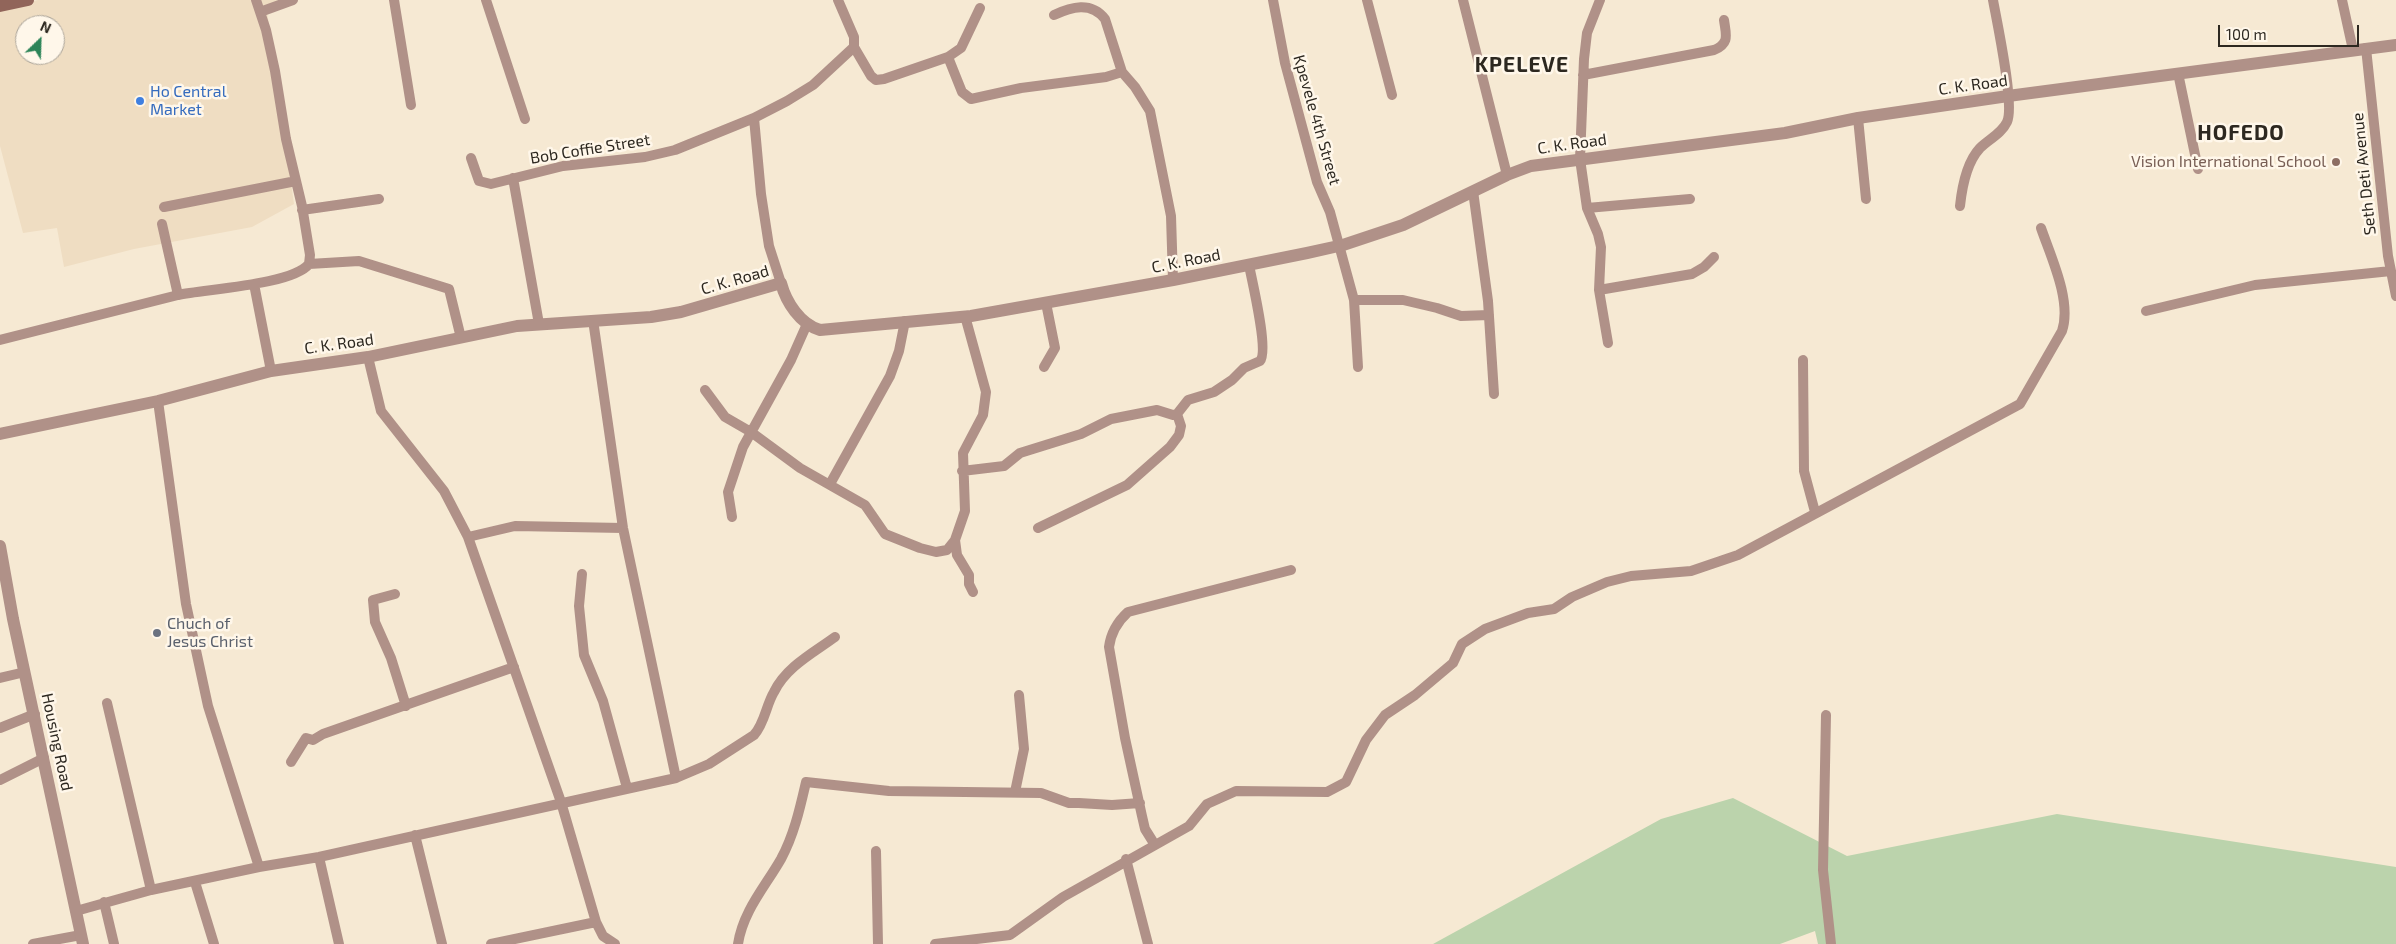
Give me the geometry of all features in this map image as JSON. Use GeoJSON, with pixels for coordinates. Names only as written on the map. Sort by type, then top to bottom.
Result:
{"type":"FeatureCollection","features":[{"type":"Feature","properties":{"kind":"main road"},"geometry":{"type":"LineString","coordinates":[[3,4],[28,0]]}},
{"type":"Feature","properties":{"kind":"street"},"geometry":{"type":"LineString","coordinates":[[256,0],[275,71],[286,139],[302,210],[310,256],[309,264]]}},
{"type":"Feature","properties":{"kind":"street"},"geometry":{"type":"LineString","coordinates":[[260,12],[293,0]]}},
{"type":"Feature","properties":{"kind":"street"},"geometry":{"type":"LineString","coordinates":[[394,0],[411,105]]}},
{"type":"Feature","properties":{"kind":"street"},"geometry":{"type":"LineString","coordinates":[[486,0],[525,119]]}},
{"type":"Feature","properties":{"kind":"street"},"geometry":{"type":"LineString","coordinates":[[838,0],[854,37],[854,47],[871,76],[879,80],[948,56],[963,45],[980,8]]}},
{"type":"Feature","properties":{"kind":"street","name":"Kpevele 4th Street"},"geometry":{"type":"LineString","coordinates":[[1273,0],[1285,63],[1317,182],[1330,212],[1354,300],[1358,367]]}},
{"type":"Feature","properties":{"kind":"street"},"geometry":{"type":"LineString","coordinates":[[1368,0],[1392,95]]}},
{"type":"Feature","properties":{"kind":"street"},"geometry":{"type":"LineString","coordinates":[[1463,0],[1507,175]]}},
{"type":"Feature","properties":{"kind":"street"},"geometry":{"type":"LineString","coordinates":[[1600,0],[1587,33],[1583,75],[1580,159],[1587,208],[1598,234],[1601,247],[1599,290],[1608,343]]}},
{"type":"Feature","properties":{"kind":"street"},"geometry":{"type":"LineString","coordinates":[[1960,206],[1962,190],[1973,158],[1980,147],[1993,139],[2008,121],[2008,96],[1993,0]]}},
{"type":"Feature","properties":{"kind":"street","name":"Seth Deti Avenue"},"geometry":{"type":"LineString","coordinates":[[2342,0],[2360,49],[2396,296]]}},
{"type":"Feature","properties":{"kind":"street"},"geometry":{"type":"LineString","coordinates":[[1054,15],[1076,7],[1088,7],[1100,13],[1105,19],[1122,72],[1135,87],[1150,111],[1171,216],[1173,280]]}},
{"type":"Feature","properties":{"kind":"street"},"geometry":{"type":"LineString","coordinates":[[1583,75],[1714,50],[1723,46],[1726,38],[1724,20]]}},
{"type":"Feature","properties":{"kind":"street","name":"C. K. Road"},"geometry":{"type":"LineString","coordinates":[[0,434],[158,401],[271,371],[368,357],[496,330],[539,324],[651,318],[681,312],[781,283],[791,306],[807,324],[826,331],[965,316],[1173,280],[1338,246],[1403,226],[1473,191],[1530,166],[1785,133],[1858,118],[2008,96],[2396,45]]}},
{"type":"Feature","properties":{"kind":"street","name":"Bob Coffie Street"},"geometry":{"type":"LineString","coordinates":[[539,324],[513,178],[563,166],[645,157],[675,150],[754,118],[787,102],[813,85],[854,47]]}},
{"type":"Feature","properties":{"kind":"street"},"geometry":{"type":"LineString","coordinates":[[948,56],[962,92],[971,99],[1021,88],[1106,78],[1122,72]]}},
{"type":"Feature","properties":{"kind":"street"},"geometry":{"type":"LineString","coordinates":[[2178,73],[2198,169]]}},
{"type":"Feature","properties":{"kind":"street"},"geometry":{"type":"LineString","coordinates":[[754,118],[761,194],[769,246],[781,283]]}},
{"type":"Feature","properties":{"kind":"street"},"geometry":{"type":"LineString","coordinates":[[1858,118],[1866,199]]}},
{"type":"Feature","properties":{"kind":"street"},"geometry":{"type":"LineString","coordinates":[[471,158],[477,177],[483,184],[491,184],[513,178]]}},
{"type":"Feature","properties":{"kind":"street"},"geometry":{"type":"LineString","coordinates":[[164,207],[296,181]]}},
{"type":"Feature","properties":{"kind":"street"},"geometry":{"type":"LineString","coordinates":[[1473,191],[1489,315],[1494,394]]}},
{"type":"Feature","properties":{"kind":"street"},"geometry":{"type":"LineString","coordinates":[[302,210],[379,199]]}},
{"type":"Feature","properties":{"kind":"street"},"geometry":{"type":"LineString","coordinates":[[1587,208],[1690,199]]}},
{"type":"Feature","properties":{"kind":"street"},"geometry":{"type":"LineString","coordinates":[[162,224],[178,294]]}},
{"type":"Feature","properties":{"kind":"street"},"geometry":{"type":"LineString","coordinates":[[935,944],[1012,939],[1064,897],[1126,859],[1189,826],[1208,804],[1236,790],[1327,792],[1346,782],[1366,740],[1385,716],[1415,695],[1453,664],[1462,644],[1485,629],[1528,613],[1554,609],[1572,597],[1607,582],[1631,576],[1691,572],[1738,555],[1814,512],[2020,404],[2066,321],[2065,303],[2041,228]]}},
{"type":"Feature","properties":{"kind":"street"},"geometry":{"type":"LineString","coordinates":[[1599,290],[1692,274],[1704,267],[1714,257]]}},
{"type":"Feature","properties":{"kind":"street"},"geometry":{"type":"LineString","coordinates":[[0,340],[178,294],[254,284],[297,273],[309,264],[359,261],[449,289],[461,338]]}},
{"type":"Feature","properties":{"kind":"street"},"geometry":{"type":"LineString","coordinates":[[962,471],[1004,466],[1020,453],[1081,434],[1111,419],[1157,410],[1173,415],[1177,414],[1188,400],[1214,392],[1226,385],[1244,368],[1262,360],[1261,325],[1249,265]]}},
{"type":"Feature","properties":{"kind":"street"},"geometry":{"type":"LineString","coordinates":[[2146,311],[2255,285],[2391,271]]}},
{"type":"Feature","properties":{"kind":"street"},"geometry":{"type":"LineString","coordinates":[[254,284],[271,371]]}},
{"type":"Feature","properties":{"kind":"street"},"geometry":{"type":"LineString","coordinates":[[1354,300],[1403,300],[1461,316],[1489,315]]}},
{"type":"Feature","properties":{"kind":"street"},"geometry":{"type":"LineString","coordinates":[[1044,367],[1055,348],[1046,302]]}},
{"type":"Feature","properties":{"kind":"street"},"geometry":{"type":"LineString","coordinates":[[965,316],[986,392],[982,415],[963,453],[962,471],[965,511],[956,540],[957,556],[969,575],[969,584],[973,592]]}},
{"type":"Feature","properties":{"kind":"street"},"geometry":{"type":"LineString","coordinates":[[593,320],[623,528],[676,778]]}},
{"type":"Feature","properties":{"kind":"street"},"geometry":{"type":"LineString","coordinates":[[830,484],[890,376],[899,351],[905,321]]}},
{"type":"Feature","properties":{"kind":"street"},"geometry":{"type":"LineString","coordinates":[[732,517],[728,492],[743,447],[791,360],[807,324]]}},
{"type":"Feature","properties":{"kind":"street"},"geometry":{"type":"LineString","coordinates":[[368,357],[381,411],[444,491],[468,537],[561,802],[596,922],[603,936],[615,944]]}},
{"type":"Feature","properties":{"kind":"street"},"geometry":{"type":"LineString","coordinates":[[1803,360],[1804,471],[1814,512]]}},
{"type":"Feature","properties":{"kind":"street"},"geometry":{"type":"LineString","coordinates":[[705,390],[725,418],[751,432],[800,468],[865,506],[885,534],[936,552],[947,550],[956,540]]}},
{"type":"Feature","properties":{"kind":"street"},"geometry":{"type":"LineString","coordinates":[[158,401],[174,503],[184,595],[208,706],[259,867]]}},
{"type":"Feature","properties":{"kind":"street"},"geometry":{"type":"LineString","coordinates":[[1038,528],[1127,485],[1150,466],[1175,441],[1181,426],[1177,414]]}},
{"type":"Feature","properties":{"kind":"street"},"geometry":{"type":"LineString","coordinates":[[468,537],[515,526],[553,525],[623,528]]}},
{"type":"Feature","properties":{"kind":"street","name":"Housing Road"},"geometry":{"type":"LineString","coordinates":[[0,546],[24,672],[35,714],[82,940]]}},
{"type":"Feature","properties":{"kind":"street"},"geometry":{"type":"LineString","coordinates":[[1155,845],[1145,829],[1125,738],[1109,646],[1112,633],[1118,621],[1128,612],[1291,570]]}},
{"type":"Feature","properties":{"kind":"street"},"geometry":{"type":"LineString","coordinates":[[582,574],[579,606],[584,655],[603,701],[627,788]]}},
{"type":"Feature","properties":{"kind":"street"},"geometry":{"type":"LineString","coordinates":[[395,594],[373,600],[374,615],[375,622],[391,658],[406,706]]}},
{"type":"Feature","properties":{"kind":"street"},"geometry":{"type":"LineString","coordinates":[[76,911],[151,890],[259,867],[319,857],[676,778],[710,764],[759,730],[773,693],[788,672],[835,637]]}},
{"type":"Feature","properties":{"kind":"street"},"geometry":{"type":"LineString","coordinates":[[291,762],[306,738],[314,740],[323,734],[514,667]]}},
{"type":"Feature","properties":{"kind":"street"},"geometry":{"type":"LineString","coordinates":[[0,678],[24,672]]}},
{"type":"Feature","properties":{"kind":"street"},"geometry":{"type":"LineString","coordinates":[[1015,792],[1024,749],[1019,695]]}},
{"type":"Feature","properties":{"kind":"street"},"geometry":{"type":"LineString","coordinates":[[107,703],[151,890]]}},
{"type":"Feature","properties":{"kind":"street"},"geometry":{"type":"LineString","coordinates":[[0,728],[35,714]]}},
{"type":"Feature","properties":{"kind":"street"},"geometry":{"type":"LineString","coordinates":[[1826,715],[1823,870],[1831,944]]}},
{"type":"Feature","properties":{"kind":"street"},"geometry":{"type":"LineString","coordinates":[[0,780],[44,758]]}},
{"type":"Feature","properties":{"kind":"street"},"geometry":{"type":"LineString","coordinates":[[738,944],[746,916],[781,858],[792,833],[806,782],[890,791],[1041,793],[1079,804],[1112,805],[1140,803]]}},
{"type":"Feature","properties":{"kind":"street"},"geometry":{"type":"LineString","coordinates":[[415,835],[442,944]]}},
{"type":"Feature","properties":{"kind":"street"},"geometry":{"type":"LineString","coordinates":[[876,851],[878,944]]}},
{"type":"Feature","properties":{"kind":"street"},"geometry":{"type":"LineString","coordinates":[[319,857],[339,944]]}},
{"type":"Feature","properties":{"kind":"street"},"geometry":{"type":"LineString","coordinates":[[1126,859],[1148,944]]}},
{"type":"Feature","properties":{"kind":"street"},"geometry":{"type":"LineString","coordinates":[[195,882],[214,944]]}},
{"type":"Feature","properties":{"kind":"street"},"geometry":{"type":"LineString","coordinates":[[104,902],[114,944]]}},
{"type":"Feature","properties":{"kind":"street"},"geometry":{"type":"LineString","coordinates":[[491,944],[596,922]]}},
{"type":"Feature","properties":{"kind":"street"},"geometry":{"type":"LineString","coordinates":[[33,944],[82,940]]}},
{"type":"Feature","properties":{"kind":"shaded area","name":"Ho Central Market"},"geometry":{"type":"Polygon","coordinates":[[[38,0],[291,0],[267,11],[294,204],[252,227],[134,249],[64,267],[57,228],[23,233],[0,146],[0,9],[38,0]]]}},
{"type":"Feature","properties":{"kind":"green space"},"geometry":{"type":"Polygon","coordinates":[[[1733,798],[1847,856],[2057,814],[2396,867],[2396,944],[1818,944],[1815,931],[1780,944],[1433,944],[1661,819],[1733,798]]]}},
{"type":"Feature","properties":{"kind":"place","name":"Ho Central Market"},"geometry":{"type":"Point","coordinates":[140,101]}},
{"type":"Feature","properties":{"kind":"place","name":"Vision International School"},"geometry":{"type":"Point","coordinates":[2336,162]}},
{"type":"Feature","properties":{"kind":"place","name":"Chuch of Jesus Christ"},"geometry":{"type":"Point","coordinates":[157,633]}},
{"type":"Feature","properties":{"kind":"district","name":"KPELEVE"},"geometry":{"type":"Point","coordinates":[1522,65]}},
{"type":"Feature","properties":{"kind":"district","name":"HOFEDO"},"geometry":{"type":"Point","coordinates":[2241,133]}}]}
